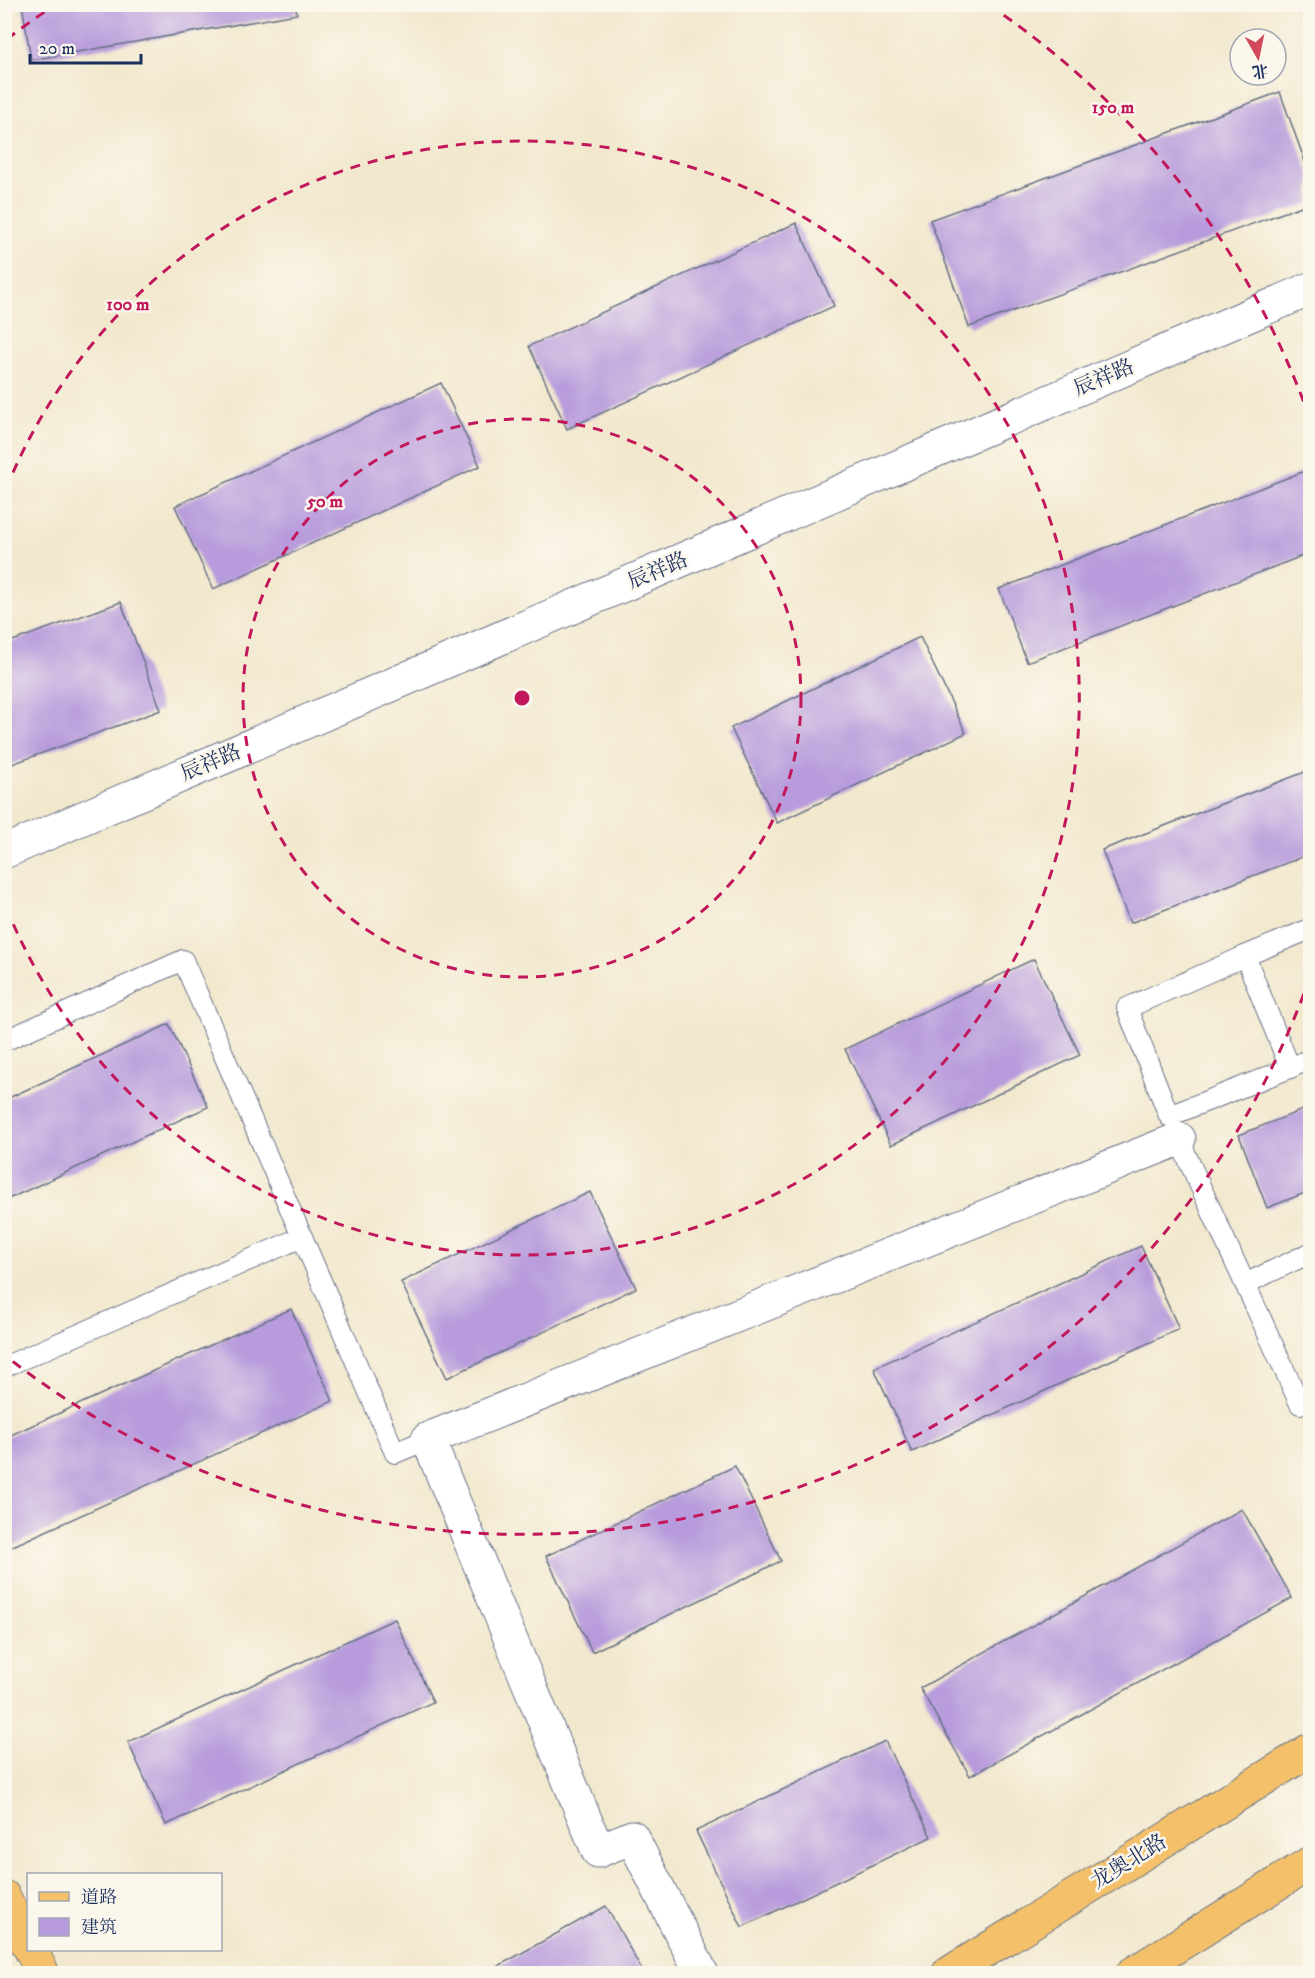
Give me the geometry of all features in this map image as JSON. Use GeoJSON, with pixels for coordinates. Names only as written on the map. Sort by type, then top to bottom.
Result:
{"type":"FeatureCollection","features":[{"type":"Feature","properties":{"kind":"main road","name":"龙奥北路"},"geometry":{"type":"LineString","coordinates":[[948,1974],[1311,1750]]}},
{"type":"Feature","properties":{"kind":"main road"},"geometry":{"type":"LineString","coordinates":[[1132,1974],[1311,1863]]}},
{"type":"Feature","properties":{"kind":"main road"},"geometry":{"type":"LineString","coordinates":[[4,1897],[27,1943]]}},
{"type":"Feature","properties":{"kind":"main road"},"geometry":{"type":"LineString","coordinates":[[32,1951],[43,1974]]}},
{"type":"Feature","properties":{"kind":"street","name":"辰祥路"},"geometry":{"type":"LineString","coordinates":[[4,852],[1311,289]]}},
{"type":"Feature","properties":{"kind":"street"},"geometry":{"type":"LineString","coordinates":[[702,1974],[632,1837],[598,1851],[428,1439],[1174,1128]]}},
{"type":"Feature","properties":{"kind":"lane"},"geometry":{"type":"LineString","coordinates":[[1311,929],[1127,1008],[1174,1128],[1300,1404],[1311,1398]]}},
{"type":"Feature","properties":{"kind":"lane"},"geometry":{"type":"LineString","coordinates":[[1245,956],[1290,1068]]}},
{"type":"Feature","properties":{"kind":"lane"},"geometry":{"type":"LineString","coordinates":[[4,1041],[183,960],[395,1453],[428,1439]]}},
{"type":"Feature","properties":{"kind":"lane"},"geometry":{"type":"LineString","coordinates":[[1174,1128],[1311,1059]]}},
{"type":"Feature","properties":{"kind":"lane"},"geometry":{"type":"LineString","coordinates":[[4,1367],[302,1237]]}},
{"type":"Feature","properties":{"kind":"lane"},"geometry":{"type":"LineString","coordinates":[[1245,1284],[1311,1253]]}},
{"type":"Feature","properties":{"kind":"building"},"geometry":{"type":"Polygon","coordinates":[[[22,4],[295,4],[297,14],[31,60],[22,4]]]}},
{"type":"Feature","properties":{"kind":"building"},"geometry":{"type":"Polygon","coordinates":[[[1280,92],[1310,176],[1310,203],[969,327],[930,220],[1280,92]]]}},
{"type":"Feature","properties":{"kind":"building"},"geometry":{"type":"Polygon","coordinates":[[[796,223],[834,306],[567,429],[529,346],[796,223]]]}},
{"type":"Feature","properties":{"kind":"building"},"geometry":{"type":"Polygon","coordinates":[[[441,383],[480,466],[213,589],[175,506],[441,383]]]}},
{"type":"Feature","properties":{"kind":"building"},"geometry":{"type":"Polygon","coordinates":[[[1310,469],[1310,553],[1027,662],[999,589],[1310,469]]]}},
{"type":"Feature","properties":{"kind":"building"},"geometry":{"type":"Polygon","coordinates":[[[121,602],[161,710],[4,767],[4,644],[121,602]]]}},
{"type":"Feature","properties":{"kind":"building"},"geometry":{"type":"Polygon","coordinates":[[[920,637],[966,733],[777,823],[731,728],[920,637]]]}},
{"type":"Feature","properties":{"kind":"building"},"geometry":{"type":"Polygon","coordinates":[[[1310,770],[1310,854],[1130,923],[1102,850],[1310,770]]]}},
{"type":"Feature","properties":{"kind":"building"},"geometry":{"type":"Polygon","coordinates":[[[1034,959],[1080,1055],[891,1145],[845,1049],[1034,959]]]}},
{"type":"Feature","properties":{"kind":"building"},"geometry":{"type":"Polygon","coordinates":[[[169,1024],[208,1107],[4,1201],[4,1100],[169,1024]]]}},
{"type":"Feature","properties":{"kind":"building"},"geometry":{"type":"Polygon","coordinates":[[[1310,1107],[1310,1191],[1267,1208],[1239,1135],[1310,1107]]]}},
{"type":"Feature","properties":{"kind":"building"},"geometry":{"type":"Polygon","coordinates":[[[590,1192],[636,1288],[447,1378],[401,1282],[590,1192]]]}},
{"type":"Feature","properties":{"kind":"building"},"geometry":{"type":"Polygon","coordinates":[[[1141,1246],[1179,1329],[912,1452],[874,1368],[1141,1246]]]}},
{"type":"Feature","properties":{"kind":"building"},"geometry":{"type":"Polygon","coordinates":[[[291,1309],[333,1401],[4,1550],[4,1438],[291,1309]]]}},
{"type":"Feature","properties":{"kind":"building"},"geometry":{"type":"Polygon","coordinates":[[[735,1466],[781,1561],[592,1652],[546,1556],[735,1466]]]}},
{"type":"Feature","properties":{"kind":"building"},"geometry":{"type":"Polygon","coordinates":[[[1242,1509],[1292,1598],[970,1776],[920,1688],[1242,1509]]]}},
{"type":"Feature","properties":{"kind":"building"},"geometry":{"type":"Polygon","coordinates":[[[395,1619],[433,1702],[166,1825],[128,1742],[395,1619]]]}},
{"type":"Feature","properties":{"kind":"building"},"geometry":{"type":"Polygon","coordinates":[[[885,1741],[931,1837],[742,1927],[696,1831],[885,1741]]]}},
{"type":"Feature","properties":{"kind":"building"},"geometry":{"type":"Polygon","coordinates":[[[606,1906],[644,1974],[484,1974],[606,1906]]]}}]}
